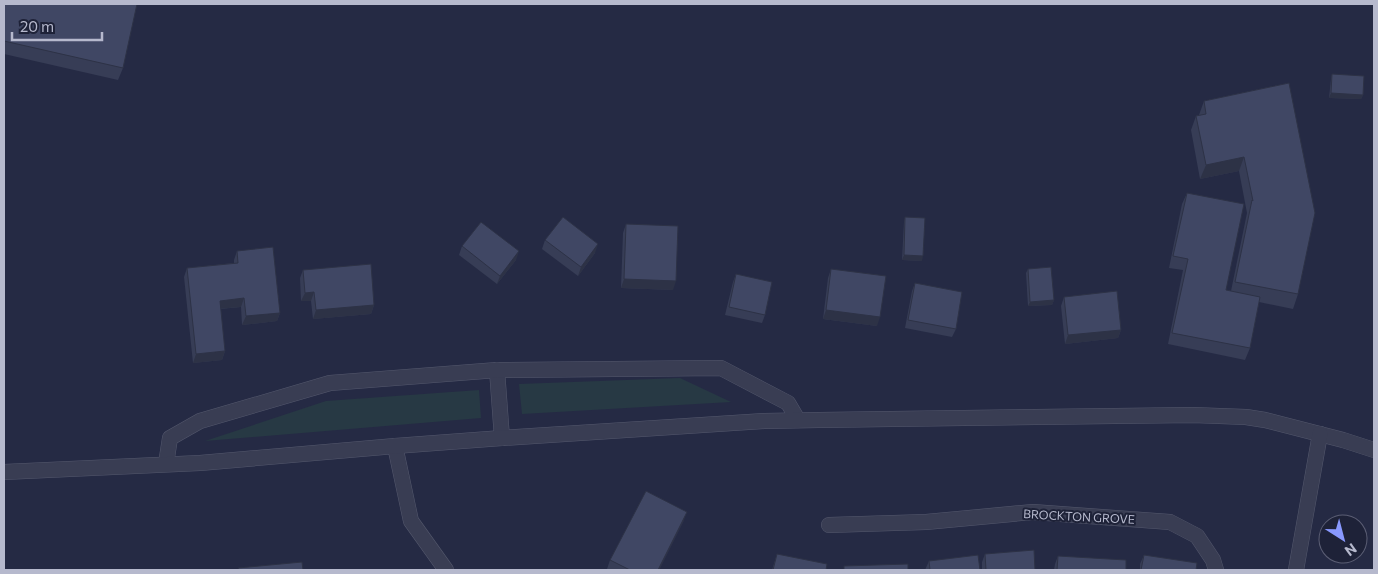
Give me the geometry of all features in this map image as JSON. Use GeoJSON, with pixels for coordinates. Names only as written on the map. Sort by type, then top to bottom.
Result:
{"type":"FeatureCollection","features":[{"type":"Feature","properties":{"kind":"street"},"geometry":{"type":"LineString","coordinates":[[166,464],[170,438],[200,421],[330,383],[497,370],[721,368],[788,403],[798,420]]}},
{"type":"Feature","properties":{"kind":"street"},"geometry":{"type":"LineString","coordinates":[[497,370],[502,438]]}},
{"type":"Feature","properties":{"kind":"street"},"geometry":{"type":"LineString","coordinates":[[4,472],[200,463],[502,438],[798,420],[1193,415],[1246,417],[1320,434],[1374,450]]}},
{"type":"Feature","properties":{"kind":"street"},"geometry":{"type":"LineString","coordinates":[[1296,570],[1320,434]]}},
{"type":"Feature","properties":{"kind":"street"},"geometry":{"type":"LineString","coordinates":[[396,446],[411,521],[446,570]]}},
{"type":"Feature","properties":{"kind":"street","name":"BROCKTON GROVE"},"geometry":{"type":"LineString","coordinates":[[829,526],[926,522],[1033,512],[1170,522],[1197,536],[1213,560],[1216,570]]}},
{"type":"Feature","properties":{"kind":"shaded area"},"geometry":{"type":"Polygon","coordinates":[[[680,378],[731,402],[522,414],[519,384],[680,378]]]}},
{"type":"Feature","properties":{"kind":"shaded area"},"geometry":{"type":"Polygon","coordinates":[[[479,390],[481,418],[205,441],[326,401],[479,390]]]}},
{"type":"Feature","properties":{"kind":"building"},"geometry":{"type":"Polygon","coordinates":[[[4,4],[137,4],[123,68],[4,41],[4,4]]]}},
{"type":"Feature","properties":{"kind":"building"},"geometry":{"type":"Polygon","coordinates":[[[1332,74],[1364,76],[1363,95],[1331,93],[1332,74]]]}},
{"type":"Feature","properties":{"kind":"building"},"geometry":{"type":"Polygon","coordinates":[[[1289,83],[1315,213],[1298,294],[1235,282],[1253,201],[1244,157],[1206,165],[1196,116],[1206,114],[1204,101],[1289,83]]]}},
{"type":"Feature","properties":{"kind":"building"},"geometry":{"type":"Polygon","coordinates":[[[1187,193],[1244,204],[1226,290],[1260,297],[1250,348],[1172,333],[1188,259],[1173,256],[1187,193]]]}},
{"type":"Feature","properties":{"kind":"building"},"geometry":{"type":"Polygon","coordinates":[[[563,217],[598,244],[581,267],[545,240],[563,217]]]}},
{"type":"Feature","properties":{"kind":"building"},"geometry":{"type":"Polygon","coordinates":[[[905,217],[925,218],[923,256],[904,255],[905,217]]]}},
{"type":"Feature","properties":{"kind":"building"},"geometry":{"type":"Polygon","coordinates":[[[481,222],[519,251],[500,276],[462,246],[481,222]]]}},
{"type":"Feature","properties":{"kind":"building"},"geometry":{"type":"Polygon","coordinates":[[[626,224],[678,226],[676,281],[624,279],[626,224]]]}},
{"type":"Feature","properties":{"kind":"building"},"geometry":{"type":"Polygon","coordinates":[[[273,247],[280,313],[246,316],[244,298],[220,301],[225,351],[196,354],[187,268],[238,263],[237,251],[273,247]]]}},
{"type":"Feature","properties":{"kind":"building"},"geometry":{"type":"Polygon","coordinates":[[[371,264],[374,305],[316,310],[314,292],[305,293],[303,270],[371,264]]]}},
{"type":"Feature","properties":{"kind":"building"},"geometry":{"type":"Polygon","coordinates":[[[1051,267],[1054,300],[1030,302],[1028,269],[1051,267]]]}},
{"type":"Feature","properties":{"kind":"building"},"geometry":{"type":"Polygon","coordinates":[[[831,269],[886,276],[880,317],[826,310],[831,269]]]}},
{"type":"Feature","properties":{"kind":"building"},"geometry":{"type":"Polygon","coordinates":[[[736,274],[772,282],[765,315],[729,307],[736,274]]]}},
{"type":"Feature","properties":{"kind":"building"},"geometry":{"type":"Polygon","coordinates":[[[915,283],[962,292],[956,329],[908,320],[915,283]]]}},
{"type":"Feature","properties":{"kind":"building"},"geometry":{"type":"Polygon","coordinates":[[[1117,291],[1121,330],[1068,335],[1064,297],[1117,291]]]}},
{"type":"Feature","properties":{"kind":"building"},"geometry":{"type":"Polygon","coordinates":[[[646,491],[687,512],[658,570],[630,570],[610,560],[646,491]]]}},
{"type":"Feature","properties":{"kind":"building"},"geometry":{"type":"Polygon","coordinates":[[[1034,550],[1035,570],[986,570],[985,554],[1034,550]]]}},
{"type":"Feature","properties":{"kind":"building"},"geometry":{"type":"Polygon","coordinates":[[[777,554],[827,564],[826,570],[773,570],[777,554]]]}},
{"type":"Feature","properties":{"kind":"building"},"geometry":{"type":"Polygon","coordinates":[[[978,555],[980,570],[930,570],[929,561],[978,555]]]}},
{"type":"Feature","properties":{"kind":"building"},"geometry":{"type":"Polygon","coordinates":[[[1144,555],[1197,563],[1196,570],[1141,570],[1144,555]]]}},
{"type":"Feature","properties":{"kind":"building"},"geometry":{"type":"Polygon","coordinates":[[[1058,556],[1126,560],[1126,570],[1057,570],[1058,556]]]}},
{"type":"Feature","properties":{"kind":"building"},"geometry":{"type":"Polygon","coordinates":[[[302,562],[303,570],[239,570],[238,568],[302,562]]]}},
{"type":"Feature","properties":{"kind":"building"},"geometry":{"type":"Polygon","coordinates":[[[908,564],[908,570],[844,570],[844,566],[908,564]]]}}]}
